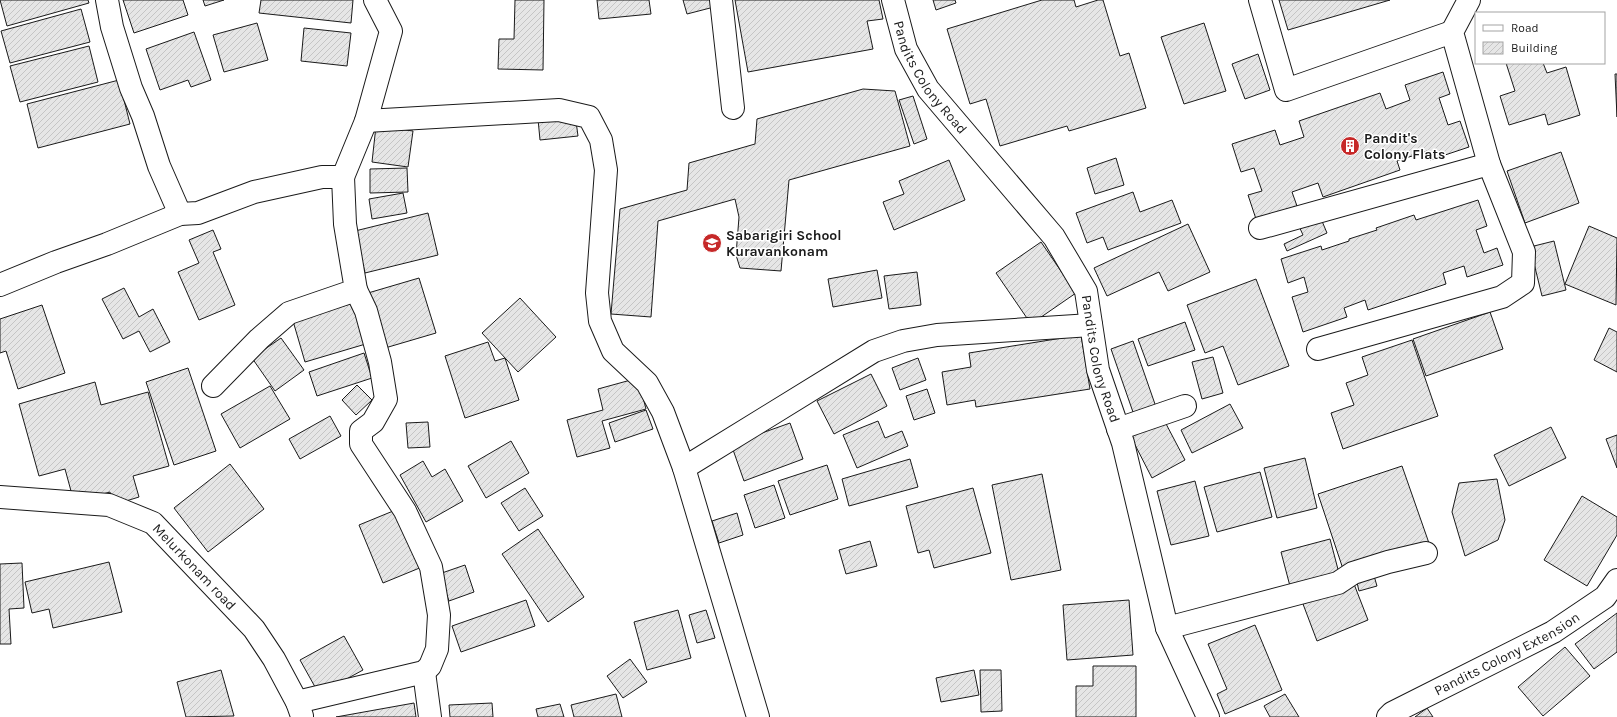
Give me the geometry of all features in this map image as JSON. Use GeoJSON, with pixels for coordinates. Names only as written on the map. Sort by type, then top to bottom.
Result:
{"type":"FeatureCollection","features":[{"type":"Feature","properties":{"kind":"street"},"geometry":{"type":"LineString","coordinates":[[107,0],[112,27],[131,88],[143,116],[159,166],[180,214]]}},
{"type":"Feature","properties":{"kind":"street"},"geometry":{"type":"LineString","coordinates":[[300,710],[424,672],[430,666],[437,649],[439,615],[431,567],[405,511],[361,444],[362,431],[373,422],[386,399],[380,362],[366,311],[356,290],[345,224],[343,177],[366,121],[391,31],[375,0]]}},
{"type":"Feature","properties":{"kind":"street"},"geometry":{"type":"LineString","coordinates":[[721,0],[733,108]]}},
{"type":"Feature","properties":{"kind":"street","name":"Pandits Colony Road"},"geometry":{"type":"LineString","coordinates":[[893,0],[906,49],[928,89],[1054,237],[1086,291],[1098,370],[1123,443],[1167,628],[1208,717]]}},
{"type":"Feature","properties":{"kind":"street"},"geometry":{"type":"LineString","coordinates":[[1260,0],[1286,90],[1452,32],[1469,0]]}},
{"type":"Feature","properties":{"kind":"street"},"geometry":{"type":"LineString","coordinates":[[1318,349],[1502,297],[1523,283],[1524,252],[1489,164],[1452,32]]}},
{"type":"Feature","properties":{"kind":"street"},"geometry":{"type":"LineString","coordinates":[[366,121],[560,110],[589,117],[601,140],[606,170],[597,294],[600,321],[613,351],[647,382],[663,412],[684,468],[758,717]]}},
{"type":"Feature","properties":{"kind":"street"},"geometry":{"type":"LineString","coordinates":[[1260,228],[1489,164]]}},
{"type":"Feature","properties":{"kind":"street"},"geometry":{"type":"LineString","coordinates":[[0,285],[180,214],[198,213],[254,192],[322,177],[343,177]]}},
{"type":"Feature","properties":{"kind":"street"},"geometry":{"type":"LineString","coordinates":[[213,386],[259,340],[289,313],[356,290]]}},
{"type":"Feature","properties":{"kind":"street"},"geometry":{"type":"LineString","coordinates":[[684,468],[874,351],[903,341],[937,335],[1091,325]]}},
{"type":"Feature","properties":{"kind":"street"},"geometry":{"type":"LineString","coordinates":[[1118,429],[1185,406]]}},
{"type":"Feature","properties":{"kind":"street","name":"Melurkonam road"},"geometry":{"type":"LineString","coordinates":[[2,492],[109,505],[153,523],[254,629],[274,659],[300,710]]}},
{"type":"Feature","properties":{"kind":"street"},"geometry":{"type":"LineString","coordinates":[[1167,628],[1338,583],[1353,573],[1388,562],[1426,553]]}},
{"type":"Feature","properties":{"kind":"street","name":"Pandits Colony Extension"},"geometry":{"type":"LineString","coordinates":[[1388,717],[1392,713],[1553,632],[1605,598],[1617,580]]}},
{"type":"Feature","properties":{"kind":"street"},"geometry":{"type":"LineString","coordinates":[[424,672],[430,717]]}},
{"type":"Feature","properties":{"kind":"building"},"geometry":{"type":"Polygon","coordinates":[[[0,0],[88,0],[89,3],[7,26],[0,0]]]}},
{"type":"Feature","properties":{"kind":"building"},"geometry":{"type":"Polygon","coordinates":[[[123,0],[183,0],[188,15],[134,33],[123,0]]]}},
{"type":"Feature","properties":{"kind":"building"},"geometry":{"type":"Polygon","coordinates":[[[203,0],[224,0],[205,6],[203,0]]]}},
{"type":"Feature","properties":{"kind":"building"},"geometry":{"type":"Polygon","coordinates":[[[261,0],[353,0],[351,23],[259,13],[261,0]]]}},
{"type":"Feature","properties":{"kind":"building"},"geometry":{"type":"Polygon","coordinates":[[[515,0],[544,0],[543,70],[498,69],[499,39],[514,39],[515,0]]]}},
{"type":"Feature","properties":{"kind":"building"},"geometry":{"type":"Polygon","coordinates":[[[597,0],[649,0],[651,14],[599,19],[597,0]]]}},
{"type":"Feature","properties":{"kind":"building"},"geometry":{"type":"Polygon","coordinates":[[[683,0],[713,0],[714,7],[687,14],[683,0]]]}},
{"type":"Feature","properties":{"kind":"building"},"geometry":{"type":"Polygon","coordinates":[[[735,0],[879,0],[883,19],[867,21],[873,49],[748,72],[735,0]]]}},
{"type":"Feature","properties":{"kind":"building"},"geometry":{"type":"Polygon","coordinates":[[[933,0],[955,0],[956,3],[936,10],[933,0]]]}},
{"type":"Feature","properties":{"kind":"building"},"geometry":{"type":"Polygon","coordinates":[[[1042,0],[1074,0],[1076,7],[1098,0],[1103,0],[1120,56],[1129,53],[1146,108],[1069,131],[1067,126],[1000,146],[986,99],[970,104],[947,29],[1042,0]]]}},
{"type":"Feature","properties":{"kind":"building"},"geometry":{"type":"Polygon","coordinates":[[[1279,0],[1390,0],[1288,30],[1279,0]]]}},
{"type":"Feature","properties":{"kind":"building"},"geometry":{"type":"Polygon","coordinates":[[[81,9],[90,42],[10,63],[1,31],[81,9]]]}},
{"type":"Feature","properties":{"kind":"building"},"geometry":{"type":"Polygon","coordinates":[[[257,23],[268,60],[224,72],[213,35],[257,23]]]}},
{"type":"Feature","properties":{"kind":"building"},"geometry":{"type":"Polygon","coordinates":[[[1204,23],[1226,91],[1184,104],[1161,37],[1204,23]]]}},
{"type":"Feature","properties":{"kind":"building"},"geometry":{"type":"Polygon","coordinates":[[[304,28],[351,33],[347,66],[301,61],[304,28]]]}},
{"type":"Feature","properties":{"kind":"building"},"geometry":{"type":"Polygon","coordinates":[[[194,32],[211,80],[191,87],[188,80],[160,90],[146,49],[194,32]]]}},
{"type":"Feature","properties":{"kind":"building"},"geometry":{"type":"Polygon","coordinates":[[[89,46],[98,82],[20,102],[10,66],[89,46]]]}},
{"type":"Feature","properties":{"kind":"building"},"geometry":{"type":"Polygon","coordinates":[[[1258,54],[1270,90],[1245,99],[1232,64],[1258,54]]]}},
{"type":"Feature","properties":{"kind":"building"},"geometry":{"type":"Polygon","coordinates":[[[1506,64],[1543,64],[1547,73],[1566,67],[1580,115],[1548,125],[1545,114],[1509,125],[1500,96],[1515,91],[1506,64]]]}},
{"type":"Feature","properties":{"kind":"building","name":"Pandit's Colony Flats"},"geometry":{"type":"Polygon","coordinates":[[[1443,72],[1450,94],[1439,98],[1448,125],[1460,121],[1469,147],[1430,160],[1427,151],[1397,161],[1400,170],[1323,197],[1318,183],[1292,192],[1297,206],[1256,219],[1248,195],[1262,191],[1254,168],[1241,172],[1232,144],[1275,130],[1280,145],[1304,137],[1299,121],[1380,93],[1386,109],[1410,100],[1405,85],[1443,72]]]}},
{"type":"Feature","properties":{"kind":"building"},"geometry":{"type":"Polygon","coordinates":[[[1615,74],[1617,74],[1617,117],[1615,74]]]}},
{"type":"Feature","properties":{"kind":"building"},"geometry":{"type":"Polygon","coordinates":[[[119,80],[130,124],[38,148],[27,104],[119,80]]]}},
{"type":"Feature","properties":{"kind":"building"},"geometry":{"type":"Polygon","coordinates":[[[863,89],[895,91],[910,146],[789,180],[781,271],[740,268],[736,255],[739,217],[735,199],[658,221],[651,317],[611,314],[620,209],[687,190],[689,163],[755,144],[757,119],[863,89]]]}},
{"type":"Feature","properties":{"kind":"building"},"geometry":{"type":"Polygon","coordinates":[[[913,96],[927,139],[914,144],[899,100],[913,96]]]}},
{"type":"Feature","properties":{"kind":"building"},"geometry":{"type":"Polygon","coordinates":[[[575,114],[578,136],[540,140],[538,119],[575,114]]]}},
{"type":"Feature","properties":{"kind":"building"},"geometry":{"type":"Polygon","coordinates":[[[376,126],[413,131],[408,167],[372,162],[376,126]]]}},
{"type":"Feature","properties":{"kind":"building"},"geometry":{"type":"Polygon","coordinates":[[[1561,152],[1579,203],[1525,223],[1507,171],[1561,152]]]}},
{"type":"Feature","properties":{"kind":"building"},"geometry":{"type":"Polygon","coordinates":[[[1116,158],[1124,185],[1095,194],[1087,168],[1116,158]]]}},
{"type":"Feature","properties":{"kind":"building"},"geometry":{"type":"Polygon","coordinates":[[[949,160],[965,200],[894,230],[883,202],[904,194],[899,181],[949,160]]]}},
{"type":"Feature","properties":{"kind":"building"},"geometry":{"type":"Polygon","coordinates":[[[407,168],[408,192],[370,193],[370,169],[407,168]]]}},
{"type":"Feature","properties":{"kind":"building"},"geometry":{"type":"Polygon","coordinates":[[[1133,192],[1140,212],[1172,200],[1181,223],[1108,250],[1103,237],[1087,243],[1076,213],[1133,192]]]}},
{"type":"Feature","properties":{"kind":"building"},"geometry":{"type":"Polygon","coordinates":[[[403,193],[407,213],[372,219],[369,199],[403,193]]]}},
{"type":"Feature","properties":{"kind":"building"},"geometry":{"type":"Polygon","coordinates":[[[1478,200],[1487,226],[1476,230],[1484,253],[1497,248],[1503,265],[1467,277],[1464,266],[1443,273],[1446,284],[1368,310],[1365,300],[1344,308],[1347,317],[1303,332],[1292,297],[1308,292],[1304,277],[1288,283],[1281,259],[1321,246],[1322,250],[1377,230],[1376,228],[1414,215],[1416,220],[1478,200]]]}},
{"type":"Feature","properties":{"kind":"building"},"geometry":{"type":"Polygon","coordinates":[[[428,213],[438,255],[365,273],[355,231],[428,213]]]}},
{"type":"Feature","properties":{"kind":"building"},"geometry":{"type":"Polygon","coordinates":[[[1319,214],[1327,233],[1287,251],[1284,244],[1303,235],[1298,224],[1319,214]]]}},
{"type":"Feature","properties":{"kind":"building"},"geometry":{"type":"Polygon","coordinates":[[[1188,224],[1210,272],[1168,291],[1159,272],[1107,296],[1094,268],[1188,224]]]}},
{"type":"Feature","properties":{"kind":"building"},"geometry":{"type":"Polygon","coordinates":[[[1589,226],[1617,238],[1616,305],[1565,284],[1589,226]]]}},
{"type":"Feature","properties":{"kind":"building"},"geometry":{"type":"Polygon","coordinates":[[[213,230],[221,249],[213,252],[235,305],[199,320],[178,272],[199,263],[189,240],[213,230]]]}},
{"type":"Feature","properties":{"kind":"building"},"geometry":{"type":"Polygon","coordinates":[[[1554,241],[1566,290],[1542,296],[1530,247],[1554,241]]]}},
{"type":"Feature","properties":{"kind":"building"},"geometry":{"type":"Polygon","coordinates":[[[1041,242],[1076,293],[1031,324],[996,273],[1041,242]]]}},
{"type":"Feature","properties":{"kind":"building"},"geometry":{"type":"Polygon","coordinates":[[[877,270],[882,298],[833,307],[828,279],[877,270]]]}},
{"type":"Feature","properties":{"kind":"building"},"geometry":{"type":"Polygon","coordinates":[[[917,272],[921,305],[889,309],[884,276],[917,272]]]}},
{"type":"Feature","properties":{"kind":"building"},"geometry":{"type":"Polygon","coordinates":[[[419,278],[436,333],[385,348],[368,293],[419,278]]]}},
{"type":"Feature","properties":{"kind":"building"},"geometry":{"type":"Polygon","coordinates":[[[1256,279],[1289,366],[1238,385],[1223,346],[1205,353],[1187,305],[1256,279]]]}},
{"type":"Feature","properties":{"kind":"building"},"geometry":{"type":"Polygon","coordinates":[[[124,288],[139,317],[153,309],[170,342],[150,352],[139,331],[123,339],[102,299],[124,288]]]}},
{"type":"Feature","properties":{"kind":"building"},"geometry":{"type":"Polygon","coordinates":[[[520,298],[556,337],[518,372],[482,333],[520,298]]]}},
{"type":"Feature","properties":{"kind":"building"},"geometry":{"type":"Polygon","coordinates":[[[357,302],[369,343],[305,362],[293,321],[357,302]]]}},
{"type":"Feature","properties":{"kind":"building"},"geometry":{"type":"Polygon","coordinates":[[[42,305],[65,373],[18,389],[6,351],[0,353],[0,319],[42,305]]]}},
{"type":"Feature","properties":{"kind":"building"},"geometry":{"type":"Polygon","coordinates":[[[1490,312],[1503,349],[1426,376],[1413,339],[1490,312]]]}},
{"type":"Feature","properties":{"kind":"building"},"geometry":{"type":"Polygon","coordinates":[[[1185,322],[1195,350],[1148,366],[1138,339],[1185,322]]]}},
{"type":"Feature","properties":{"kind":"building"},"geometry":{"type":"Polygon","coordinates":[[[1609,328],[1617,332],[1617,372],[1594,360],[1609,328]]]}},
{"type":"Feature","properties":{"kind":"building"},"geometry":{"type":"Polygon","coordinates":[[[1081,335],[1090,389],[976,407],[975,400],[947,405],[942,372],[971,367],[969,353],[1081,335]]]}},
{"type":"Feature","properties":{"kind":"building"},"geometry":{"type":"Polygon","coordinates":[[[281,338],[304,370],[275,391],[252,358],[281,338]]]}},
{"type":"Feature","properties":{"kind":"building"},"geometry":{"type":"Polygon","coordinates":[[[1412,340],[1438,416],[1343,449],[1331,413],[1354,405],[1346,383],[1368,375],[1362,357],[1412,340]]]}},
{"type":"Feature","properties":{"kind":"building"},"geometry":{"type":"Polygon","coordinates":[[[1133,341],[1156,407],[1134,415],[1111,349],[1133,341]]]}},
{"type":"Feature","properties":{"kind":"building"},"geometry":{"type":"Polygon","coordinates":[[[488,342],[495,361],[505,358],[519,400],[465,418],[445,356],[488,342]]]}},
{"type":"Feature","properties":{"kind":"building"},"geometry":{"type":"Polygon","coordinates":[[[364,353],[372,378],[317,396],[309,372],[364,353]]]}},
{"type":"Feature","properties":{"kind":"building"},"geometry":{"type":"Polygon","coordinates":[[[1213,357],[1223,393],[1202,399],[1192,362],[1213,357]]]}},
{"type":"Feature","properties":{"kind":"building"},"geometry":{"type":"Polygon","coordinates":[[[918,358],[926,380],[900,390],[892,368],[918,358]]]}},
{"type":"Feature","properties":{"kind":"building"},"geometry":{"type":"Polygon","coordinates":[[[188,368],[216,451],[174,465],[146,382],[188,368]]]}},
{"type":"Feature","properties":{"kind":"building"},"geometry":{"type":"Polygon","coordinates":[[[871,374],[887,406],[834,434],[817,401],[871,374]]]}},
{"type":"Feature","properties":{"kind":"building"},"geometry":{"type":"Polygon","coordinates":[[[638,378],[646,409],[602,421],[610,448],[577,457],[567,420],[603,410],[598,389],[638,378]]]}},
{"type":"Feature","properties":{"kind":"building"},"geometry":{"type":"Polygon","coordinates":[[[95,382],[101,405],[148,392],[169,466],[133,476],[139,497],[113,505],[110,492],[74,502],[65,469],[39,476],[19,404],[95,382]]]}},
{"type":"Feature","properties":{"kind":"building"},"geometry":{"type":"Polygon","coordinates":[[[357,385],[372,400],[356,415],[342,400],[357,385]]]}},
{"type":"Feature","properties":{"kind":"building"},"geometry":{"type":"Polygon","coordinates":[[[270,386],[290,419],[240,448],[221,414],[270,386]]]}},
{"type":"Feature","properties":{"kind":"building"},"geometry":{"type":"Polygon","coordinates":[[[927,389],[935,413],[914,420],[906,396],[927,389]]]}},
{"type":"Feature","properties":{"kind":"building"},"geometry":{"type":"Polygon","coordinates":[[[1230,404],[1243,428],[1192,453],[1181,430],[1230,404]]]}},
{"type":"Feature","properties":{"kind":"building"},"geometry":{"type":"Polygon","coordinates":[[[646,410],[653,429],[615,442],[609,423],[646,410]]]}},
{"type":"Feature","properties":{"kind":"building"},"geometry":{"type":"Polygon","coordinates":[[[330,416],[341,436],[300,459],[289,439],[330,416]]]}},
{"type":"Feature","properties":{"kind":"building"},"geometry":{"type":"Polygon","coordinates":[[[1164,420],[1185,460],[1152,478],[1131,437],[1164,420]]]}},
{"type":"Feature","properties":{"kind":"building"},"geometry":{"type":"Polygon","coordinates":[[[878,421],[885,438],[902,431],[908,446],[857,468],[843,435],[878,421]]]}},
{"type":"Feature","properties":{"kind":"building"},"geometry":{"type":"Polygon","coordinates":[[[428,422],[430,447],[408,448],[406,423],[428,422]]]}},
{"type":"Feature","properties":{"kind":"building"},"geometry":{"type":"Polygon","coordinates":[[[790,423],[803,459],[744,481],[731,444],[790,423]]]}},
{"type":"Feature","properties":{"kind":"building"},"geometry":{"type":"Polygon","coordinates":[[[1551,427],[1566,458],[1509,486],[1494,455],[1551,427]]]}},
{"type":"Feature","properties":{"kind":"building"},"geometry":{"type":"Polygon","coordinates":[[[1617,435],[1617,468],[1606,439],[1617,435]]]}},
{"type":"Feature","properties":{"kind":"building"},"geometry":{"type":"Polygon","coordinates":[[[511,441],[529,473],[486,498],[468,466],[511,441]]]}},
{"type":"Feature","properties":{"kind":"building"},"geometry":{"type":"Polygon","coordinates":[[[1305,458],[1317,508],[1277,518],[1264,468],[1305,458]]]}},
{"type":"Feature","properties":{"kind":"building"},"geometry":{"type":"Polygon","coordinates":[[[910,459],[918,487],[849,506],[842,479],[910,459]]]}},
{"type":"Feature","properties":{"kind":"building"},"geometry":{"type":"Polygon","coordinates":[[[423,461],[432,477],[445,469],[463,501],[426,522],[400,475],[423,461]]]}},
{"type":"Feature","properties":{"kind":"building"},"geometry":{"type":"Polygon","coordinates":[[[230,464],[264,509],[208,552],[174,508],[230,464]]]}},
{"type":"Feature","properties":{"kind":"building"},"geometry":{"type":"Polygon","coordinates":[[[827,465],[838,499],[790,515],[778,481],[827,465]]]}},
{"type":"Feature","properties":{"kind":"building"},"geometry":{"type":"Polygon","coordinates":[[[1402,466],[1430,546],[1345,575],[1318,494],[1402,466]]]}},
{"type":"Feature","properties":{"kind":"building"},"geometry":{"type":"Polygon","coordinates":[[[1260,472],[1272,517],[1217,532],[1204,487],[1260,472]]]}},
{"type":"Feature","properties":{"kind":"building"},"geometry":{"type":"Polygon","coordinates":[[[1042,474],[1061,570],[1011,580],[992,485],[1042,474]]]}},
{"type":"Feature","properties":{"kind":"building"},"geometry":{"type":"Polygon","coordinates":[[[1497,479],[1505,520],[1498,540],[1465,556],[1452,512],[1459,483],[1497,479]]]}},
{"type":"Feature","properties":{"kind":"building"},"geometry":{"type":"Polygon","coordinates":[[[1195,481],[1209,536],[1171,545],[1157,491],[1195,481]]]}},
{"type":"Feature","properties":{"kind":"building"},"geometry":{"type":"Polygon","coordinates":[[[774,485],[785,518],[755,528],[744,495],[774,485]]]}},
{"type":"Feature","properties":{"kind":"building"},"geometry":{"type":"Polygon","coordinates":[[[525,488],[543,516],[519,531],[501,503],[525,488]]]}},
{"type":"Feature","properties":{"kind":"building"},"geometry":{"type":"Polygon","coordinates":[[[973,488],[991,553],[934,568],[929,550],[918,553],[906,506],[973,488]]]}},
{"type":"Feature","properties":{"kind":"building"},"geometry":{"type":"Polygon","coordinates":[[[1582,496],[1617,517],[1617,535],[1587,586],[1544,560],[1582,496]]]}},
{"type":"Feature","properties":{"kind":"building"},"geometry":{"type":"Polygon","coordinates":[[[398,509],[422,567],[383,583],[359,525],[398,509]]]}},
{"type":"Feature","properties":{"kind":"building"},"geometry":{"type":"Polygon","coordinates":[[[737,513],[743,535],[719,543],[712,521],[737,513]]]}},
{"type":"Feature","properties":{"kind":"building"},"geometry":{"type":"Polygon","coordinates":[[[538,529],[584,597],[548,622],[502,554],[538,529]]]}},
{"type":"Feature","properties":{"kind":"building"},"geometry":{"type":"Polygon","coordinates":[[[1330,539],[1340,577],[1291,590],[1281,552],[1330,539]]]}},
{"type":"Feature","properties":{"kind":"building"},"geometry":{"type":"Polygon","coordinates":[[[870,541],[877,566],[846,574],[839,550],[870,541]]]}},
{"type":"Feature","properties":{"kind":"building"},"geometry":{"type":"Polygon","coordinates":[[[109,562],[122,612],[53,628],[49,609],[32,613],[25,582],[109,562]]]}},
{"type":"Feature","properties":{"kind":"building"},"geometry":{"type":"Polygon","coordinates":[[[22,563],[24,608],[9,609],[11,644],[0,644],[0,564],[22,563]]]}},
{"type":"Feature","properties":{"kind":"building"},"geometry":{"type":"Polygon","coordinates":[[[465,565],[474,592],[449,601],[439,574],[465,565]]]}},
{"type":"Feature","properties":{"kind":"building"},"geometry":{"type":"Polygon","coordinates":[[[1372,569],[1377,586],[1359,591],[1355,574],[1372,569]]]}},
{"type":"Feature","properties":{"kind":"building"},"geometry":{"type":"Polygon","coordinates":[[[1354,584],[1368,620],[1317,641],[1303,604],[1354,584]]]}},
{"type":"Feature","properties":{"kind":"building"},"geometry":{"type":"Polygon","coordinates":[[[526,600],[535,626],[461,652],[452,626],[526,600]]]}},
{"type":"Feature","properties":{"kind":"building"},"geometry":{"type":"Polygon","coordinates":[[[1129,600],[1133,655],[1067,660],[1063,605],[1129,600]]]}},
{"type":"Feature","properties":{"kind":"building"},"geometry":{"type":"Polygon","coordinates":[[[678,610],[691,658],[647,670],[634,622],[678,610]]]}},
{"type":"Feature","properties":{"kind":"building"},"geometry":{"type":"Polygon","coordinates":[[[706,610],[715,638],[697,643],[689,615],[706,610]]]}},
{"type":"Feature","properties":{"kind":"building"},"geometry":{"type":"Polygon","coordinates":[[[1617,613],[1617,652],[1594,669],[1575,644],[1617,613]]]}},
{"type":"Feature","properties":{"kind":"building"},"geometry":{"type":"Polygon","coordinates":[[[1255,625],[1282,690],[1225,714],[1217,694],[1227,689],[1208,644],[1255,625]]]}},
{"type":"Feature","properties":{"kind":"building"},"geometry":{"type":"Polygon","coordinates":[[[344,636],[363,670],[319,694],[300,660],[344,636]]]}},
{"type":"Feature","properties":{"kind":"building"},"geometry":{"type":"Polygon","coordinates":[[[1565,647],[1590,676],[1543,716],[1518,687],[1565,647]]]}},
{"type":"Feature","properties":{"kind":"building"},"geometry":{"type":"Polygon","coordinates":[[[630,659],[647,682],[623,698],[607,676],[630,659]]]}},
{"type":"Feature","properties":{"kind":"building"},"geometry":{"type":"Polygon","coordinates":[[[1093,666],[1136,666],[1136,717],[1076,717],[1076,686],[1093,686],[1093,666]]]}},
{"type":"Feature","properties":{"kind":"building"},"geometry":{"type":"Polygon","coordinates":[[[221,670],[234,716],[186,717],[177,682],[221,670]]]}},
{"type":"Feature","properties":{"kind":"building"},"geometry":{"type":"Polygon","coordinates":[[[974,670],[979,695],[941,702],[936,678],[974,670]]]}},
{"type":"Feature","properties":{"kind":"building"},"geometry":{"type":"Polygon","coordinates":[[[980,670],[1001,670],[1002,711],[981,712],[980,670]]]}},
{"type":"Feature","properties":{"kind":"building"},"geometry":{"type":"Polygon","coordinates":[[[616,694],[622,717],[574,717],[571,705],[616,694]]]}},
{"type":"Feature","properties":{"kind":"building"},"geometry":{"type":"Polygon","coordinates":[[[1285,694],[1299,717],[1270,717],[1264,706],[1285,694]]]}},
{"type":"Feature","properties":{"kind":"building"},"geometry":{"type":"Polygon","coordinates":[[[414,703],[416,717],[336,717],[414,703]]]}},
{"type":"Feature","properties":{"kind":"building"},"geometry":{"type":"Polygon","coordinates":[[[492,703],[493,717],[450,717],[449,705],[492,703]]]}},
{"type":"Feature","properties":{"kind":"building"},"geometry":{"type":"Polygon","coordinates":[[[560,704],[564,717],[538,717],[536,709],[560,704]]]}},
{"type":"Feature","properties":{"kind":"building"},"geometry":{"type":"Polygon","coordinates":[[[1427,708],[1433,717],[1415,717],[1427,708]]]}},
{"type":"Feature","properties":{"kind":"place","name":"Pandit's Colony Flats"},"geometry":{"type":"Point","coordinates":[1350,146]}},
{"type":"Feature","properties":{"kind":"place","name":"Sabarigiri School Kuravankonam"},"geometry":{"type":"Point","coordinates":[712,243]}}]}
